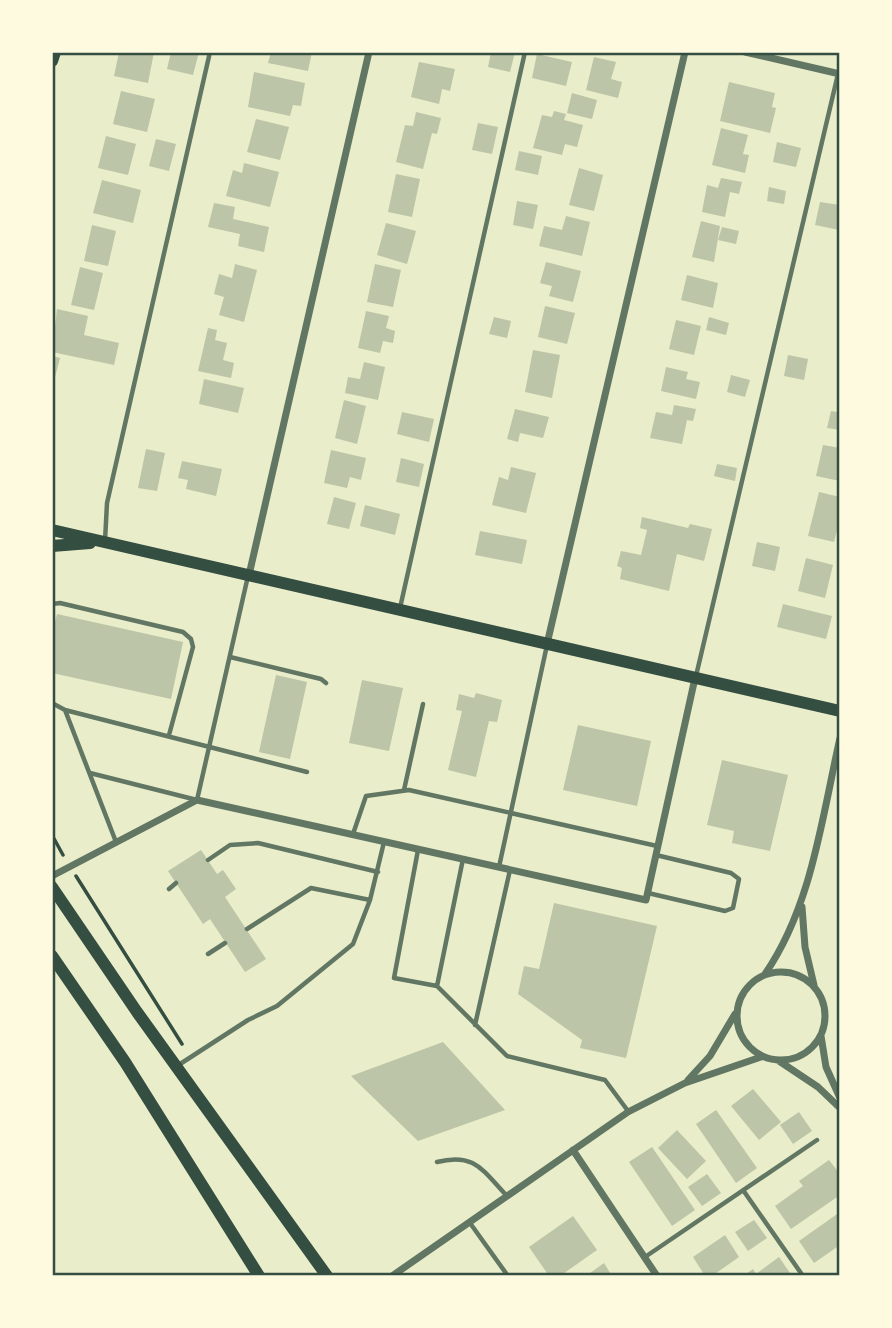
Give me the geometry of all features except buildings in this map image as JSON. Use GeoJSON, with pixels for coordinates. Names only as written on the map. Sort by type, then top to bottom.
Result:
{"type":"FeatureCollection","features":[{"type":"Feature","properties":{"kind":"main road"},"geometry":{"type":"LineString","coordinates":[[52,61],[54,52]]}},
{"type":"Feature","properties":{"kind":"main road"},"geometry":{"type":"LineString","coordinates":[[52,530],[839,711]]}},
{"type":"Feature","properties":{"kind":"main road"},"geometry":{"type":"LineString","coordinates":[[52,546],[105,542]]}},
{"type":"Feature","properties":{"kind":"main road"},"geometry":{"type":"LineString","coordinates":[[52,887],[176,1067],[327,1276]]}},
{"type":"Feature","properties":{"kind":"main road"},"geometry":{"type":"LineString","coordinates":[[52,956],[170,1132],[259,1276]]}},
{"type":"Feature","properties":{"kind":"street"},"geometry":{"type":"LineString","coordinates":[[249,575],[369,52]]}},
{"type":"Feature","properties":{"kind":"street"},"geometry":{"type":"LineString","coordinates":[[547,644],[685,52]]}},
{"type":"Feature","properties":{"kind":"street"},"geometry":{"type":"LineString","coordinates":[[745,52],[839,74]]}},
{"type":"Feature","properties":{"kind":"street"},"geometry":{"type":"LineString","coordinates":[[52,876],[197,800],[646,900],[695,678]]}},
{"type":"Feature","properties":{"kind":"street"},"geometry":{"type":"LineString","coordinates":[[765,974],[784,944],[802,903],[839,738]]}},
{"type":"Feature","properties":{"kind":"street"},"geometry":{"type":"LineString","coordinates":[[802,903],[805,947],[814,985],[823,1000],[826,1018],[821,1035],[826,1067],[839,1098]]}},
{"type":"Feature","properties":{"kind":"street"},"geometry":{"type":"LineString","coordinates":[[685,1083],[710,1056],[736,1014],[740,997],[750,983],[765,974],[782,971],[799,975],[814,985]]}},
{"type":"Feature","properties":{"kind":"street"},"geometry":{"type":"LineString","coordinates":[[736,1014],[738,1031],[747,1046],[761,1057]]}},
{"type":"Feature","properties":{"kind":"street"},"geometry":{"type":"LineString","coordinates":[[392,1276],[628,1112],[685,1083],[761,1057],[779,1060],[803,1054],[821,1035]]}},
{"type":"Feature","properties":{"kind":"street"},"geometry":{"type":"LineString","coordinates":[[779,1060],[818,1087],[839,1108]]}},
{"type":"Feature","properties":{"kind":"street"},"geometry":{"type":"LineString","coordinates":[[573,1150],[657,1276]]}},
{"type":"Feature","properties":{"kind":"lane"},"geometry":{"type":"LineString","coordinates":[[105,542],[107,503],[210,52]]}},
{"type":"Feature","properties":{"kind":"lane"},"geometry":{"type":"LineString","coordinates":[[400,610],[525,52]]}},
{"type":"Feature","properties":{"kind":"lane"},"geometry":{"type":"LineString","coordinates":[[695,678],[839,74]]}},
{"type":"Feature","properties":{"kind":"lane"},"geometry":{"type":"LineString","coordinates":[[90,773],[197,800],[249,575]]}},
{"type":"Feature","properties":{"kind":"lane"},"geometry":{"type":"LineString","coordinates":[[52,604],[60,603],[183,632],[191,639],[193,647],[169,735]]}},
{"type":"Feature","properties":{"kind":"lane"},"geometry":{"type":"LineString","coordinates":[[499,867],[547,644]]}},
{"type":"Feature","properties":{"kind":"lane"},"geometry":{"type":"LineString","coordinates":[[230,657],[321,679],[326,683]]}},
{"type":"Feature","properties":{"kind":"lane"},"geometry":{"type":"LineString","coordinates":[[52,703],[65,710],[209,744],[307,772]]}},
{"type":"Feature","properties":{"kind":"lane"},"geometry":{"type":"LineString","coordinates":[[404,790],[423,704]]}},
{"type":"Feature","properties":{"kind":"lane"},"geometry":{"type":"LineString","coordinates":[[65,710],[116,842]]}},
{"type":"Feature","properties":{"kind":"lane"},"geometry":{"type":"LineString","coordinates":[[352,835],[366,796],[404,790],[512,812],[657,850],[731,873],[739,880],[733,908],[725,911],[647,892]]}},
{"type":"Feature","properties":{"kind":"lane"},"geometry":{"type":"LineString","coordinates":[[176,1067],[248,1020],[277,1006],[353,944],[370,900],[384,842]]}},
{"type":"Feature","properties":{"kind":"lane"},"geometry":{"type":"LineString","coordinates":[[208,860],[230,845],[258,843],[378,872]]}},
{"type":"Feature","properties":{"kind":"lane"},"geometry":{"type":"LineString","coordinates":[[418,850],[394,978],[436,986],[507,1056],[606,1080],[628,1112]]}},
{"type":"Feature","properties":{"kind":"lane"},"geometry":{"type":"LineString","coordinates":[[436,986],[463,859]]}},
{"type":"Feature","properties":{"kind":"lane"},"geometry":{"type":"LineString","coordinates":[[475,1025],[510,870]]}},
{"type":"Feature","properties":{"kind":"lane"},"geometry":{"type":"LineString","coordinates":[[169,889],[176,883]]}},
{"type":"Feature","properties":{"kind":"lane"},"geometry":{"type":"LineString","coordinates":[[247,929],[311,888],[370,900]]}},
{"type":"Feature","properties":{"kind":"lane"},"geometry":{"type":"LineString","coordinates":[[208,954],[225,943]]}},
{"type":"Feature","properties":{"kind":"lane"},"geometry":{"type":"LineString","coordinates":[[645,1257],[817,1140]]}},
{"type":"Feature","properties":{"kind":"lane"},"geometry":{"type":"LineString","coordinates":[[437,1162],[454,1158],[472,1160],[507,1196]]}},
{"type":"Feature","properties":{"kind":"lane"},"geometry":{"type":"LineString","coordinates":[[743,1190],[803,1276]]}},
{"type":"Feature","properties":{"kind":"lane"},"geometry":{"type":"LineString","coordinates":[[470,1222],[508,1276]]}},
{"type":"Feature","properties":{"kind":"path"},"geometry":{"type":"LineString","coordinates":[[52,835],[58,846]]}},
{"type":"Feature","properties":{"kind":"path"},"geometry":{"type":"LineString","coordinates":[[83,888],[179,1036]]}}]}
